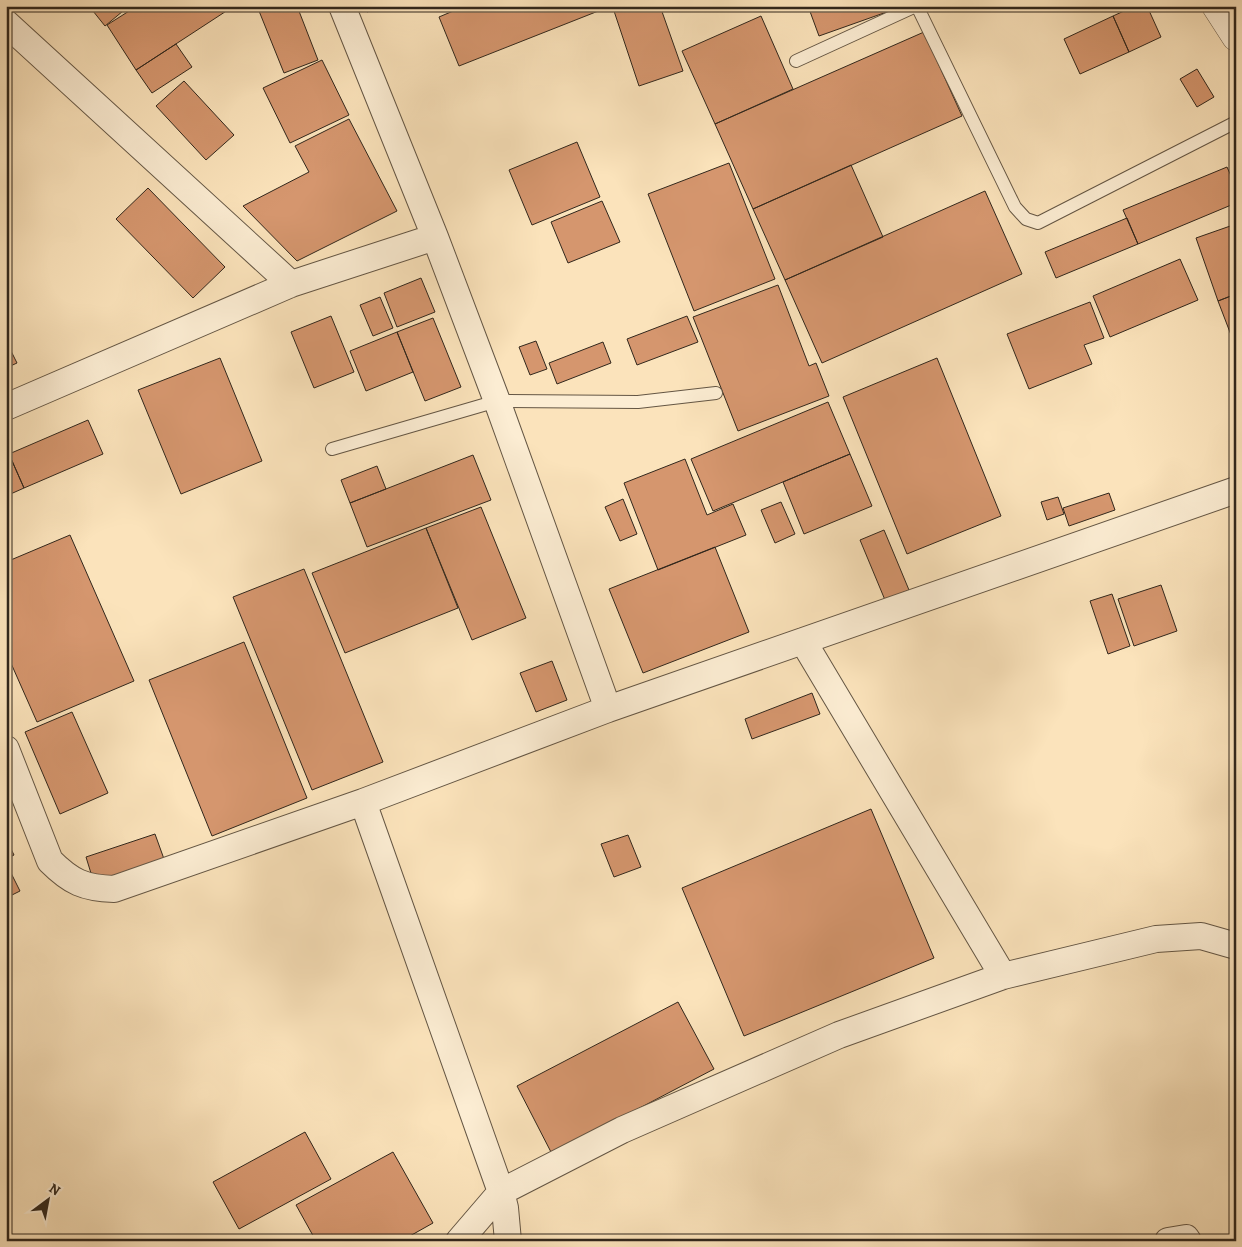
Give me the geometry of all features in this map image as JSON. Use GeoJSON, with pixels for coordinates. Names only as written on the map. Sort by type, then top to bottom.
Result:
{"type":"FeatureCollection","features":[{"type":"Feature","properties":{"kind":"street"},"geometry":{"type":"LineString","coordinates":[[342,6],[435,237],[497,401],[608,709]]}},
{"type":"Feature","properties":{"kind":"street"},"geometry":{"type":"LineString","coordinates":[[1216,6],[1236,36]]}},
{"type":"Feature","properties":{"kind":"street"},"geometry":{"type":"LineString","coordinates":[[6,23],[292,284]]}},
{"type":"Feature","properties":{"kind":"street"},"geometry":{"type":"LineString","coordinates":[[6,407],[292,284],[435,237]]}},
{"type":"Feature","properties":{"kind":"street"},"geometry":{"type":"LineString","coordinates":[[6,749],[50,861],[64,875],[92,888],[114,889],[363,802],[608,709],[1236,490]]}},
{"type":"Feature","properties":{"kind":"street"},"geometry":{"type":"LineString","coordinates":[[803,641],[1003,976]]}},
{"type":"Feature","properties":{"kind":"street"},"geometry":{"type":"LineString","coordinates":[[363,802],[501,1192],[505,1208],[508,1241]]}},
{"type":"Feature","properties":{"kind":"street"},"geometry":{"type":"LineString","coordinates":[[459,1241],[501,1192],[622,1130],[839,1035],[1003,976],[1156,939],[1201,936],[1236,946]]}},
{"type":"Feature","properties":{"kind":"street"},"geometry":{"type":"LineString","coordinates":[[1168,1241],[1186,1238],[1188,1241]]}},
{"type":"Feature","properties":{"kind":"lane"},"geometry":{"type":"LineString","coordinates":[[796,61],[916,6],[1015,207],[1026,219],[1038,222],[1236,122]]}},
{"type":"Feature","properties":{"kind":"lane"},"geometry":{"type":"LineString","coordinates":[[332,449],[497,401],[638,402],[716,393]]}},
{"type":"Feature","properties":{"kind":"building"},"geometry":{"type":"Polygon","coordinates":[[[89,6],[129,6],[105,26],[89,6]]]}},
{"type":"Feature","properties":{"kind":"building"},"geometry":{"type":"Polygon","coordinates":[[[137,6],[234,6],[136,70],[107,25],[137,6]]]}},
{"type":"Feature","properties":{"kind":"building"},"geometry":{"type":"Polygon","coordinates":[[[257,6],[297,6],[318,60],[284,73],[257,6]]]}},
{"type":"Feature","properties":{"kind":"building"},"geometry":{"type":"Polygon","coordinates":[[[365,6],[384,6],[367,12],[365,6]]]}},
{"type":"Feature","properties":{"kind":"building"},"geometry":{"type":"Polygon","coordinates":[[[465,6],[611,6],[459,66],[439,17],[465,6]]]}},
{"type":"Feature","properties":{"kind":"building"},"geometry":{"type":"Polygon","coordinates":[[[628,6],[660,6],[683,71],[639,86],[614,11],[628,6]]]}},
{"type":"Feature","properties":{"kind":"building"},"geometry":{"type":"Polygon","coordinates":[[[808,6],[897,6],[898,8],[819,36],[808,6]]]}},
{"type":"Feature","properties":{"kind":"building"},"geometry":{"type":"Polygon","coordinates":[[[1135,6],[1147,6],[1161,37],[1129,52],[1113,16],[1135,6]]]}},
{"type":"Feature","properties":{"kind":"building"},"geometry":{"type":"Polygon","coordinates":[[[761,16],[793,89],[715,124],[682,51],[761,16]]]}},
{"type":"Feature","properties":{"kind":"building"},"geometry":{"type":"Polygon","coordinates":[[[1113,16],[1129,52],[1080,74],[1064,39],[1113,16]]]}},
{"type":"Feature","properties":{"kind":"building"},"geometry":{"type":"Polygon","coordinates":[[[924,32],[962,116],[753,209],[715,124],[924,32]]]}},
{"type":"Feature","properties":{"kind":"building"},"geometry":{"type":"Polygon","coordinates":[[[176,44],[192,67],[152,93],[136,70],[176,44]]]}},
{"type":"Feature","properties":{"kind":"building"},"geometry":{"type":"Polygon","coordinates":[[[322,60],[349,115],[290,143],[263,88],[322,60]]]}},
{"type":"Feature","properties":{"kind":"building"},"geometry":{"type":"Polygon","coordinates":[[[1197,69],[1214,97],[1197,107],[1180,79],[1197,69]]]}},
{"type":"Feature","properties":{"kind":"building"},"geometry":{"type":"Polygon","coordinates":[[[184,81],[234,135],[206,160],[156,106],[184,81]]]}},
{"type":"Feature","properties":{"kind":"building"},"geometry":{"type":"Polygon","coordinates":[[[349,119],[397,211],[297,261],[243,206],[309,172],[295,146],[349,119]]]}},
{"type":"Feature","properties":{"kind":"building"},"geometry":{"type":"Polygon","coordinates":[[[577,142],[600,197],[532,225],[509,170],[577,142]]]}},
{"type":"Feature","properties":{"kind":"building"},"geometry":{"type":"Polygon","coordinates":[[[729,163],[775,279],[694,311],[648,194],[729,163]]]}},
{"type":"Feature","properties":{"kind":"building"},"geometry":{"type":"Polygon","coordinates":[[[851,165],[883,237],[785,280],[753,209],[851,165]]]}},
{"type":"Feature","properties":{"kind":"building"},"geometry":{"type":"Polygon","coordinates":[[[1227,167],[1236,187],[1236,203],[1138,244],[1123,210],[1227,167]]]}},
{"type":"Feature","properties":{"kind":"building"},"geometry":{"type":"Polygon","coordinates":[[[148,188],[225,267],[193,298],[116,219],[148,188]]]}},
{"type":"Feature","properties":{"kind":"building"},"geometry":{"type":"Polygon","coordinates":[[[985,191],[1022,274],[822,363],[785,280],[985,191]]]}},
{"type":"Feature","properties":{"kind":"building"},"geometry":{"type":"Polygon","coordinates":[[[602,201],[620,242],[568,263],[551,222],[602,201]]]}},
{"type":"Feature","properties":{"kind":"building"},"geometry":{"type":"Polygon","coordinates":[[[1127,218],[1138,244],[1056,278],[1045,252],[1127,218]]]}},
{"type":"Feature","properties":{"kind":"building"},"geometry":{"type":"Polygon","coordinates":[[[1236,224],[1236,294],[1218,301],[1196,238],[1236,224]]]}},
{"type":"Feature","properties":{"kind":"building"},"geometry":{"type":"Polygon","coordinates":[[[1180,259],[1198,300],[1110,337],[1093,296],[1180,259]]]}},
{"type":"Feature","properties":{"kind":"building"},"geometry":{"type":"Polygon","coordinates":[[[421,278],[435,312],[397,327],[384,293],[421,278]]]}},
{"type":"Feature","properties":{"kind":"building"},"geometry":{"type":"Polygon","coordinates":[[[778,285],[809,366],[816,363],[829,396],[738,431],[693,317],[778,285]]]}},
{"type":"Feature","properties":{"kind":"building"},"geometry":{"type":"Polygon","coordinates":[[[1236,294],[1236,348],[1218,301],[1236,294]]]}},
{"type":"Feature","properties":{"kind":"building"},"geometry":{"type":"Polygon","coordinates":[[[380,297],[393,328],[373,336],[360,305],[380,297]]]}},
{"type":"Feature","properties":{"kind":"building"},"geometry":{"type":"Polygon","coordinates":[[[1090,302],[1104,338],[1084,345],[1092,364],[1029,389],[1007,334],[1090,302]]]}},
{"type":"Feature","properties":{"kind":"building"},"geometry":{"type":"Polygon","coordinates":[[[331,316],[354,372],[314,388],[291,332],[331,316]]]}},
{"type":"Feature","properties":{"kind":"building"},"geometry":{"type":"Polygon","coordinates":[[[687,316],[698,342],[637,365],[627,339],[687,316]]]}},
{"type":"Feature","properties":{"kind":"building"},"geometry":{"type":"Polygon","coordinates":[[[433,318],[461,387],[425,401],[397,332],[433,318]]]}},
{"type":"Feature","properties":{"kind":"building"},"geometry":{"type":"Polygon","coordinates":[[[397,332],[413,372],[366,391],[350,351],[397,332]]]}},
{"type":"Feature","properties":{"kind":"building"},"geometry":{"type":"Polygon","coordinates":[[[6,341],[17,363],[6,368],[6,341]]]}},
{"type":"Feature","properties":{"kind":"building"},"geometry":{"type":"Polygon","coordinates":[[[536,341],[547,369],[530,375],[519,347],[536,341]]]}},
{"type":"Feature","properties":{"kind":"building"},"geometry":{"type":"Polygon","coordinates":[[[603,342],[611,363],[557,384],[549,363],[603,342]]]}},
{"type":"Feature","properties":{"kind":"building"},"geometry":{"type":"Polygon","coordinates":[[[220,358],[262,461],[181,494],[138,390],[220,358]]]}},
{"type":"Feature","properties":{"kind":"building"},"geometry":{"type":"Polygon","coordinates":[[[937,358],[1001,516],[907,554],[843,397],[937,358]]]}},
{"type":"Feature","properties":{"kind":"building"},"geometry":{"type":"Polygon","coordinates":[[[828,402],[850,454],[713,511],[691,459],[828,402]]]}},
{"type":"Feature","properties":{"kind":"building"},"geometry":{"type":"Polygon","coordinates":[[[88,420],[103,454],[24,488],[9,454],[88,420]]]}},
{"type":"Feature","properties":{"kind":"building"},"geometry":{"type":"Polygon","coordinates":[[[9,454],[24,488],[6,496],[6,455],[9,454]]]}},
{"type":"Feature","properties":{"kind":"building"},"geometry":{"type":"Polygon","coordinates":[[[850,454],[872,506],[804,534],[783,482],[850,454]]]}},
{"type":"Feature","properties":{"kind":"building"},"geometry":{"type":"Polygon","coordinates":[[[473,455],[491,500],[367,547],[350,503],[473,455]]]}},
{"type":"Feature","properties":{"kind":"building"},"geometry":{"type":"Polygon","coordinates":[[[685,459],[707,515],[733,504],[746,535],[658,570],[624,483],[685,459]]]}},
{"type":"Feature","properties":{"kind":"building"},"geometry":{"type":"Polygon","coordinates":[[[377,466],[386,489],[350,503],[341,480],[377,466]]]}},
{"type":"Feature","properties":{"kind":"building"},"geometry":{"type":"Polygon","coordinates":[[[1109,493],[1115,510],[1069,526],[1063,508],[1109,493]]]}},
{"type":"Feature","properties":{"kind":"building"},"geometry":{"type":"Polygon","coordinates":[[[1058,497],[1064,514],[1047,520],[1041,502],[1058,497]]]}},
{"type":"Feature","properties":{"kind":"building"},"geometry":{"type":"Polygon","coordinates":[[[623,499],[637,534],[620,541],[605,507],[623,499]]]}},
{"type":"Feature","properties":{"kind":"building"},"geometry":{"type":"Polygon","coordinates":[[[781,502],[795,534],[775,543],[761,510],[781,502]]]}},
{"type":"Feature","properties":{"kind":"building"},"geometry":{"type":"Polygon","coordinates":[[[481,507],[526,618],[472,640],[426,528],[481,507]]]}},
{"type":"Feature","properties":{"kind":"building"},"geometry":{"type":"Polygon","coordinates":[[[426,528],[458,608],[345,653],[312,573],[426,528]]]}},
{"type":"Feature","properties":{"kind":"building"},"geometry":{"type":"Polygon","coordinates":[[[884,530],[909,590],[885,600],[860,540],[884,530]]]}},
{"type":"Feature","properties":{"kind":"building"},"geometry":{"type":"Polygon","coordinates":[[[70,535],[134,681],[37,722],[6,652],[6,562],[70,535]]]}},
{"type":"Feature","properties":{"kind":"building"},"geometry":{"type":"Polygon","coordinates":[[[715,547],[749,632],[643,673],[609,589],[715,547]]]}},
{"type":"Feature","properties":{"kind":"building"},"geometry":{"type":"Polygon","coordinates":[[[304,569],[383,762],[312,790],[233,597],[304,569]]]}},
{"type":"Feature","properties":{"kind":"building"},"geometry":{"type":"Polygon","coordinates":[[[1161,585],[1177,631],[1134,646],[1118,599],[1161,585]]]}},
{"type":"Feature","properties":{"kind":"building"},"geometry":{"type":"Polygon","coordinates":[[[1112,594],[1130,646],[1108,654],[1090,601],[1112,594]]]}},
{"type":"Feature","properties":{"kind":"building"},"geometry":{"type":"Polygon","coordinates":[[[244,642],[307,798],[212,836],[149,680],[244,642]]]}},
{"type":"Feature","properties":{"kind":"building"},"geometry":{"type":"Polygon","coordinates":[[[552,661],[567,700],[536,712],[520,673],[552,661]]]}},
{"type":"Feature","properties":{"kind":"building"},"geometry":{"type":"Polygon","coordinates":[[[812,693],[820,714],[752,739],[745,719],[812,693]]]}},
{"type":"Feature","properties":{"kind":"building"},"geometry":{"type":"Polygon","coordinates":[[[72,712],[108,793],[60,814],[25,732],[72,712]]]}},
{"type":"Feature","properties":{"kind":"building"},"geometry":{"type":"Polygon","coordinates":[[[871,809],[934,958],[744,1036],[682,888],[871,809]]]}},
{"type":"Feature","properties":{"kind":"building"},"geometry":{"type":"Polygon","coordinates":[[[155,834],[164,859],[94,883],[86,857],[155,834]]]}},
{"type":"Feature","properties":{"kind":"building"},"geometry":{"type":"Polygon","coordinates":[[[628,835],[641,867],[614,877],[601,844],[628,835]]]}},
{"type":"Feature","properties":{"kind":"building"},"geometry":{"type":"Polygon","coordinates":[[[6,839],[14,855],[6,859],[6,839]]]}},
{"type":"Feature","properties":{"kind":"building"},"geometry":{"type":"Polygon","coordinates":[[[10,871],[20,891],[6,898],[6,873],[10,871]]]}},
{"type":"Feature","properties":{"kind":"building"},"geometry":{"type":"Polygon","coordinates":[[[678,1002],[714,1069],[552,1154],[517,1086],[678,1002]]]}},
{"type":"Feature","properties":{"kind":"building"},"geometry":{"type":"Polygon","coordinates":[[[305,1132],[331,1179],[239,1229],[213,1182],[305,1132]]]}},
{"type":"Feature","properties":{"kind":"building"},"geometry":{"type":"Polygon","coordinates":[[[393,1152],[433,1223],[401,1241],[316,1241],[296,1205],[393,1152]]]}}]}
